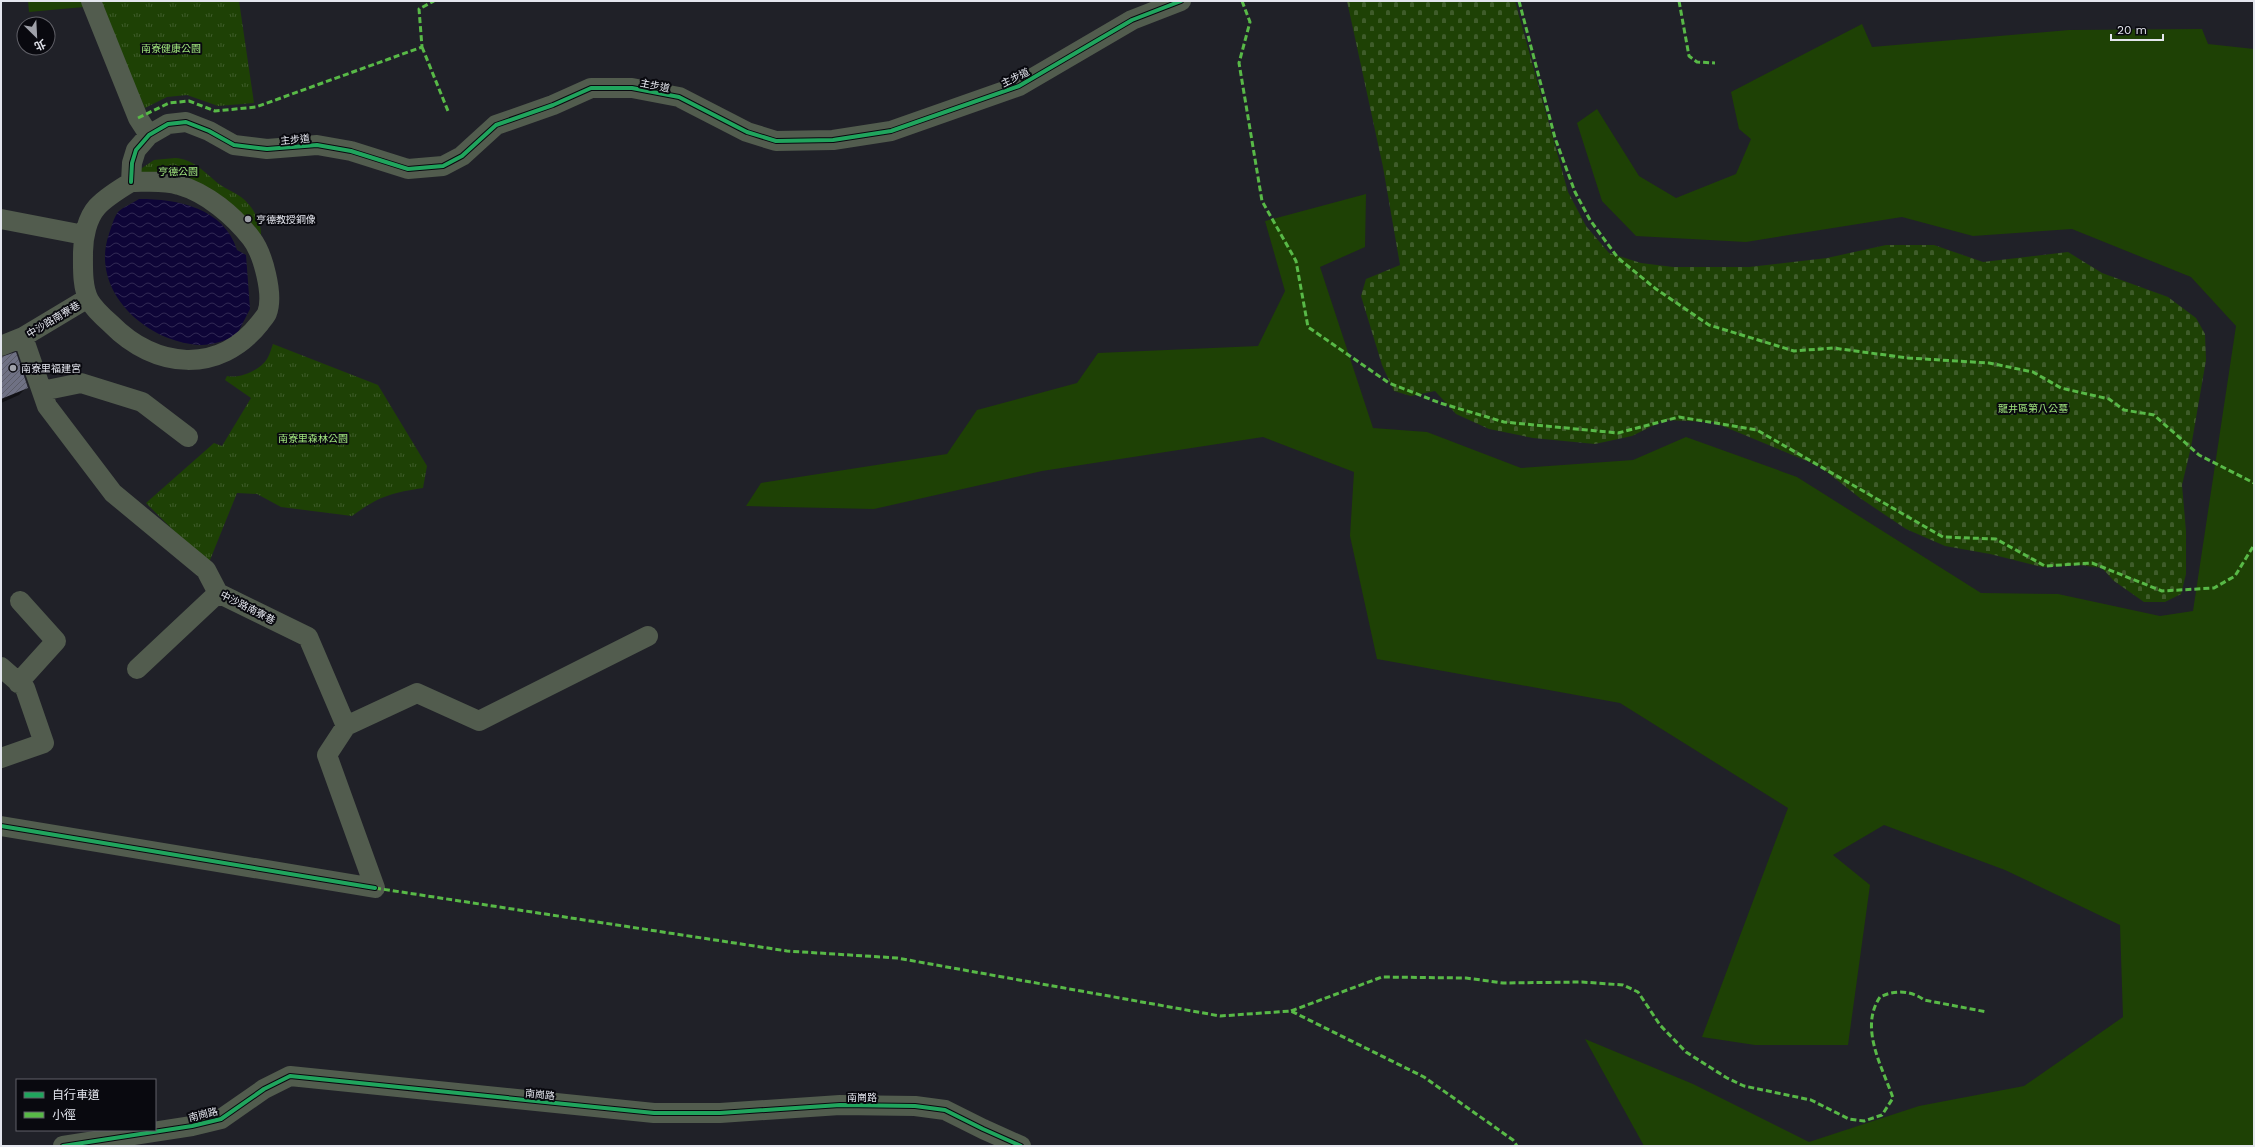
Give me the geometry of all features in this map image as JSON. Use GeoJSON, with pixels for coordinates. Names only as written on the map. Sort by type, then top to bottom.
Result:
{"type":"FeatureCollection","features":[{"type":"Feature","properties":{"kind":"street"},"geometry":{"type":"LineString","coordinates":[[91,1],[138,118],[149,136]]}},
{"type":"Feature","properties":{"kind":"street","name":"主步道"},"geometry":{"type":"LineString","coordinates":[[131,182],[132,162],[136,150],[149,136],[168,124],[186,122],[209,131],[234,145],[267,149],[317,145],[351,151],[408,169],[443,166],[462,156],[496,125],[553,105],[591,88],[632,88],[679,97],[747,132],[776,141],[833,140],[891,131],[1018,86],[1132,20],[1181,1]]}},
{"type":"Feature","properties":{"kind":"street"},"geometry":{"type":"LineString","coordinates":[[131,182],[179,184],[202,194],[230,216],[252,239],[262,261],[270,292],[267,313],[251,334],[238,346],[208,360],[177,360],[149,352],[123,337],[95,309],[88,298],[83,274],[84,235],[96,207],[131,182]]}},
{"type":"Feature","properties":{"kind":"street"},"geometry":{"type":"LineString","coordinates":[[1,220],[84,235]]}},
{"type":"Feature","properties":{"kind":"street","name":"中沙路南寮巷"},"geometry":{"type":"LineString","coordinates":[[88,298],[23,337],[47,406],[113,492],[206,570],[218,593],[308,637],[346,726]]}},
{"type":"Feature","properties":{"kind":"street"},"geometry":{"type":"LineString","coordinates":[[1,346],[23,337]]}},
{"type":"Feature","properties":{"kind":"street"},"geometry":{"type":"LineString","coordinates":[[42,391],[81,383],[142,402],[188,437]]}},
{"type":"Feature","properties":{"kind":"street"},"geometry":{"type":"LineString","coordinates":[[137,669],[218,593]]}},
{"type":"Feature","properties":{"kind":"street"},"geometry":{"type":"LineString","coordinates":[[18,683],[56,641],[20,601]]}},
{"type":"Feature","properties":{"kind":"street"},"geometry":{"type":"LineString","coordinates":[[1,826],[375,888],[327,755],[346,726],[417,693],[479,721],[648,636]]}},
{"type":"Feature","properties":{"kind":"street"},"geometry":{"type":"LineString","coordinates":[[1,667],[24,688],[44,743],[1,758]]}},
{"type":"Feature","properties":{"kind":"street","name":"南崗路"},"geometry":{"type":"LineString","coordinates":[[63,1146],[192,1126],[221,1119],[264,1089],[290,1076],[654,1113],[720,1112],[840,1105],[915,1106],[945,1110],[1021,1146]]}},
{"type":"Feature","properties":{"kind":"green space"},"geometry":{"type":"Polygon","coordinates":[[[28,1],[84,1],[84,7],[29,12],[28,1]]]}},
{"type":"Feature","properties":{"kind":"green space","name":"南寮健康公園"},"geometry":{"type":"Polygon","coordinates":[[[100,1],[239,1],[254,103],[218,106],[187,95],[167,97],[145,108],[106,23],[100,1]]]}},
{"type":"Feature","properties":{"kind":"green space","name":"龍井區第八公墓"},"geometry":{"type":"Polygon","coordinates":[[[1347,1],[1515,1],[1568,192],[1586,226],[1609,253],[1641,263],[1673,267],[1749,267],[1827,258],[1886,245],[1934,245],[1983,262],[2068,252],[2102,273],[2168,297],[2196,318],[2205,334],[2206,360],[2191,447],[2182,485],[2186,531],[2186,574],[2181,594],[2165,602],[2144,602],[2114,581],[2102,568],[2080,565],[2042,567],[1990,554],[1945,546],[1906,529],[1860,498],[1819,466],[1713,422],[1664,420],[1632,436],[1595,444],[1533,438],[1489,429],[1456,414],[1435,391],[1411,396],[1394,391],[1382,365],[1361,296],[1366,279],[1400,265],[1383,167],[1347,1]]]}},
{"type":"Feature","properties":{"kind":"green space"},"geometry":{"type":"Polygon","coordinates":[[[1862,24],[1872,47],[2069,30],[2202,29],[2208,44],[2254,49],[2254,1146],[1644,1146],[1585,1039],[1693,1084],[1809,1142],[1919,1106],[2024,1086],[2123,1017],[2120,925],[2005,870],[1884,825],[1833,855],[1870,885],[1848,1045],[1755,1045],[1702,1037],[1788,808],[1620,703],[1377,659],[1350,536],[1354,472],[1263,437],[1042,471],[874,509],[746,506],[761,483],[947,454],[977,410],[1077,383],[1098,353],[1258,346],[1285,291],[1265,221],[1366,194],[1365,247],[1320,267],[1373,428],[1427,432],[1521,468],[1633,460],[1686,437],[1797,477],[1981,593],[2058,594],[2160,616],[2193,611],[2236,326],[2191,277],[2072,229],[1973,236],[1902,217],[1746,242],[1636,236],[1602,201],[1577,123],[1597,109],[1639,176],[1676,198],[1736,174],[1751,139],[1739,129],[1731,92],[1862,24]]]}},
{"type":"Feature","properties":{"kind":"green space","name":"亨德公園"},"geometry":{"type":"Polygon","coordinates":[[[175,158],[194,164],[219,184],[245,200],[256,214],[260,225],[261,236],[230,212],[137,181],[139,170],[154,160],[175,158]]]}},
{"type":"Feature","properties":{"kind":"green space","name":"南寮里森林公園"},"geometry":{"type":"Polygon","coordinates":[[[273,344],[378,385],[427,466],[423,488],[393,494],[377,500],[352,516],[281,507],[257,494],[237,493],[208,565],[146,503],[214,443],[222,446],[251,398],[225,380],[227,376],[232,377],[244,375],[260,367],[267,359],[273,344]]]}},
{"type":"Feature","properties":{"kind":"water"},"geometry":{"type":"Polygon","coordinates":[[[139,199],[154,199],[184,204],[211,215],[222,224],[231,236],[237,250],[246,255],[250,309],[236,336],[206,345],[181,342],[161,335],[143,324],[127,310],[115,294],[107,275],[105,255],[109,234],[118,212],[139,199]]]}},
{"type":"Feature","properties":{"kind":"building","name":"南寮里福建宮"},"geometry":{"type":"Polygon","coordinates":[[[16,352],[28,388],[1,399],[1,357],[16,352]]]}},
{"type":"Feature","properties":{"kind":"marked path"},"geometry":{"type":"LineString","coordinates":[[138,118],[169,103],[189,101],[215,111],[256,107],[422,47],[419,9],[434,1]]}},
{"type":"Feature","properties":{"kind":"marked path"},"geometry":{"type":"LineString","coordinates":[[1242,1],[1250,22],[1239,63],[1262,201],[1296,261],[1308,327],[1389,383],[1440,403],[1504,422],[1618,433],[1679,417],[1757,430],[1943,537],[1996,539],[2045,566],[2092,563],[2162,591],[2214,588],[2235,576],[2254,545]]}},
{"type":"Feature","properties":{"kind":"marked path"},"geometry":{"type":"LineString","coordinates":[[1519,1],[1555,138],[1575,192],[1590,220],[1618,258],[1656,289],[1709,325],[1794,351],[1833,348],[1908,358],[1989,363],[2033,372],[2061,388],[2109,399],[2124,410],[2154,415],[2199,455],[2254,483]]}},
{"type":"Feature","properties":{"kind":"marked path"},"geometry":{"type":"LineString","coordinates":[[1679,1],[1689,56],[1697,62],[1715,63]]}},
{"type":"Feature","properties":{"kind":"marked path"},"geometry":{"type":"LineString","coordinates":[[422,47],[448,111]]}},
{"type":"Feature","properties":{"kind":"marked path"},"geometry":{"type":"LineString","coordinates":[[375,888],[787,951],[897,958],[1220,1016],[1291,1011],[1424,1077],[1513,1140],[1517,1146]]}},
{"type":"Feature","properties":{"kind":"marked path"},"geometry":{"type":"LineString","coordinates":[[1291,1011],[1382,977],[1466,978],[1503,983],[1582,982],[1623,985],[1638,992],[1660,1025],[1686,1052],[1727,1078],[1744,1086],[1811,1100],[1849,1119],[1864,1121],[1882,1115],[1893,1098],[1874,1047],[1872,1034],[1874,1009],[1880,997],[1891,993],[1902,992],[1914,994],[1924,1000],[1987,1012]]}},
{"type":"Feature","properties":{"kind":"cycle path"},"geometry":{"type":"LineString","coordinates":[[131,182],[132,163],[136,150],[149,135],[168,124],[186,122],[209,131],[234,145],[267,149],[317,145],[351,151],[408,169],[443,166],[462,156],[496,125],[553,105],[591,88],[632,88],[679,97],[747,132],[776,141],[833,140],[891,131],[1019,86],[1132,20],[1181,1]]}},
{"type":"Feature","properties":{"kind":"cycle path"},"geometry":{"type":"LineString","coordinates":[[1,826],[375,888]]}},
{"type":"Feature","properties":{"kind":"cycle path"},"geometry":{"type":"LineString","coordinates":[[63,1146],[192,1126],[221,1119],[264,1089],[290,1076],[654,1113],[720,1113],[840,1105],[915,1106],[945,1110],[1021,1146]]}},
{"type":"Feature","properties":{"kind":"place","name":"亨德教授銅像"},"geometry":{"type":"Point","coordinates":[248,219]}},
{"type":"Feature","properties":{"kind":"place","name":"南寮里福建宮"},"geometry":{"type":"Point","coordinates":[13,368]}}]}
